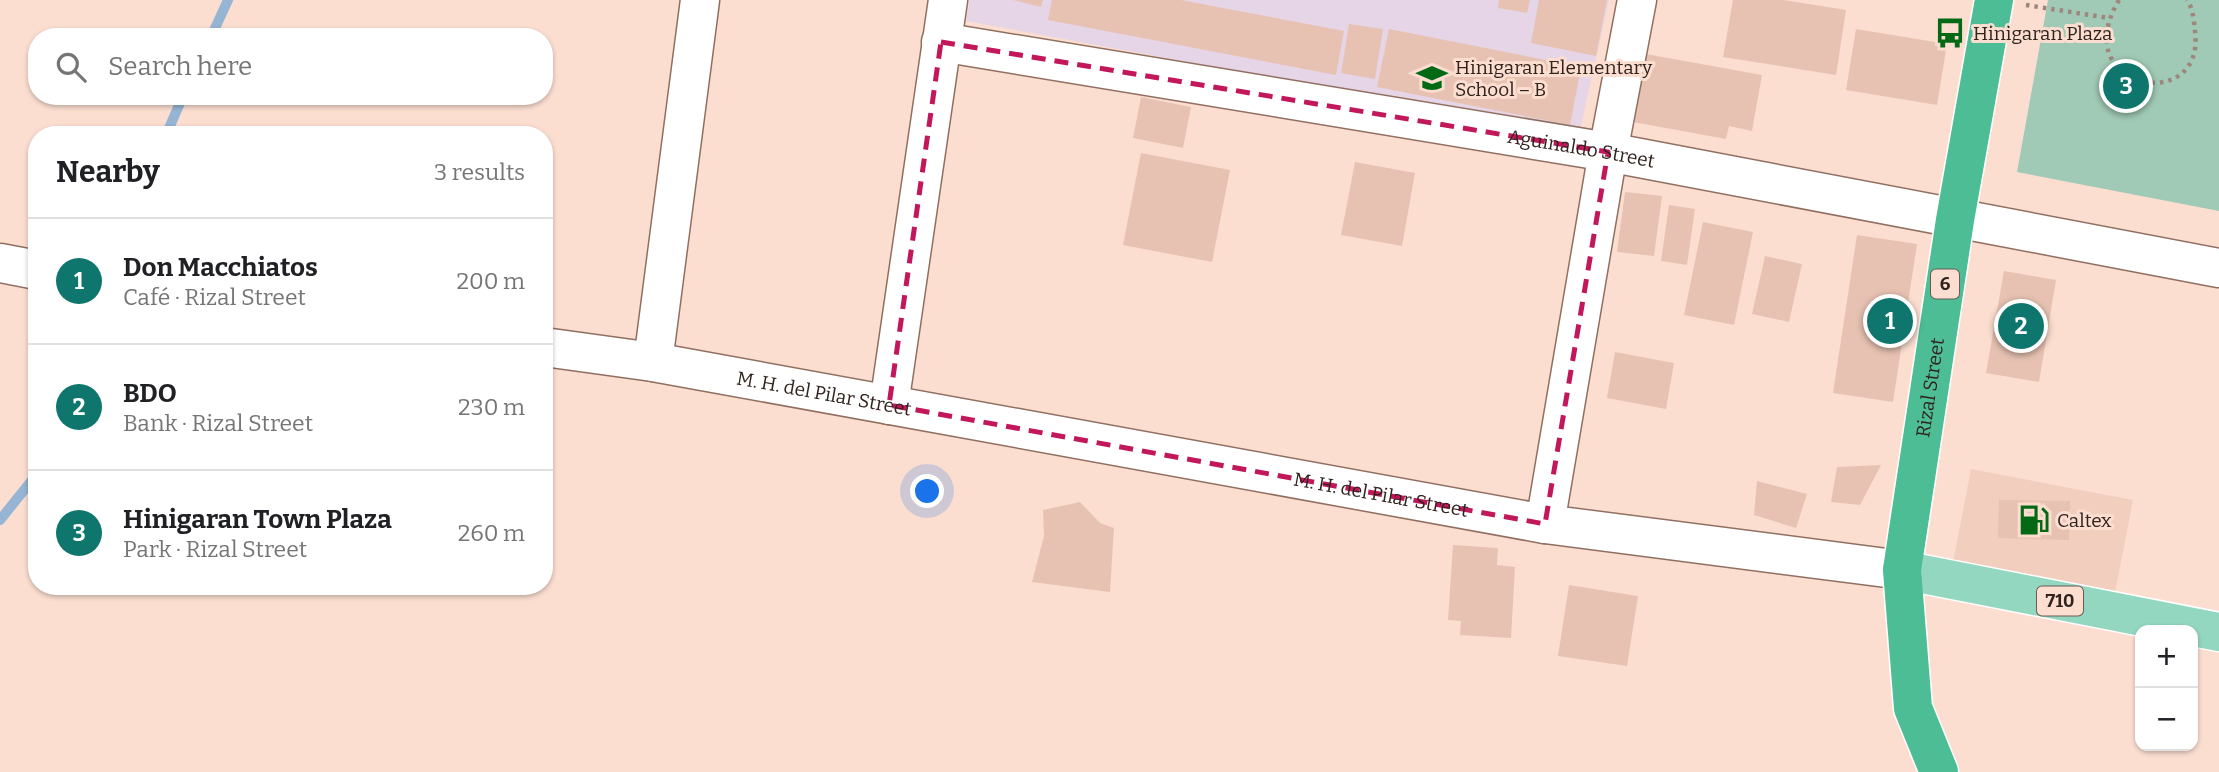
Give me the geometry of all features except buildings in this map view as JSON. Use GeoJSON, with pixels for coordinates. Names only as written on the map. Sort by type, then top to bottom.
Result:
{"type":"FeatureCollection","features":[{"type":"Feature","properties":{"kind":"highway","name":"Rizal Street"},"geometry":{"type":"LineString","coordinates":[[1939,772],[1913,708],[1902,570],[1955,220],[1994,0]]}},
{"type":"Feature","properties":{"kind":"main road","name":"M. H. del Pilar Street"},"geometry":{"type":"LineString","coordinates":[[1902,570],[2219,632]]}},
{"type":"Feature","properties":{"kind":"street"},"geometry":{"type":"LineString","coordinates":[[653,362],[700,0]]}},
{"type":"Feature","properties":{"kind":"street"},"geometry":{"type":"LineString","coordinates":[[889,405],[948,0]]}},
{"type":"Feature","properties":{"kind":"street"},"geometry":{"type":"LineString","coordinates":[[1545,524],[1608,152],[1637,0]]}},
{"type":"Feature","properties":{"kind":"street","name":"Aguinaldo Street"},"geometry":{"type":"LineString","coordinates":[[941,42],[1608,152],[2219,268]]}},
{"type":"Feature","properties":{"kind":"street"},"geometry":{"type":"LineString","coordinates":[[0,263],[28,268]]}},
{"type":"Feature","properties":{"kind":"street","name":"M. H. del Pilar Street"},"geometry":{"type":"LineString","coordinates":[[553,348],[653,362],[1545,524],[1902,570]]}},
{"type":"Feature","properties":{"kind":"path"},"geometry":{"type":"LineString","coordinates":[[1994,0],[2109,18]]}},
{"type":"Feature","properties":{"kind":"path"},"geometry":{"type":"LineString","coordinates":[[2119,0],[2109,18],[2109,53],[2118,68],[2133,80],[2145,83],[2172,79],[2186,68],[2197,43],[2189,1]]}},
{"type":"Feature","properties":{"kind":"highlighted area"},"geometry":{"type":"Polygon","coordinates":[[[941,42],[1608,152],[1545,524],[889,405],[941,42]]]}},
{"type":"Feature","properties":{"kind":"shaded area","name":"Hinigaran Elementary School – B"},"geometry":{"type":"Polygon","coordinates":[[[970,0],[1609,0],[1579,134],[966,21],[970,0]]]}},
{"type":"Feature","properties":{"kind":"shaded area"},"geometry":{"type":"Polygon","coordinates":[[[1971,469],[2133,500],[2115,593],[1953,562],[1971,469]]]}},
{"type":"Feature","properties":{"kind":"green space"},"geometry":{"type":"Polygon","coordinates":[[[2048,0],[2219,0],[2219,211],[2017,172],[2048,0]]]}},
{"type":"Feature","properties":{"kind":"waterway"},"geometry":{"type":"LineString","coordinates":[[215,28],[228,0]]}},
{"type":"Feature","properties":{"kind":"waterway"},"geometry":{"type":"LineString","coordinates":[[170,126],[179,105]]}},
{"type":"Feature","properties":{"kind":"waterway"},"geometry":{"type":"LineString","coordinates":[[0,520],[28,485]]}},
{"type":"Feature","properties":{"kind":"place","name":"Hinigaran Plaza"},"geometry":{"type":"Point","coordinates":[1950,33]}},
{"type":"Feature","properties":{"kind":"place","name":"Hinigaran Elementary School – B"},"geometry":{"type":"Point","coordinates":[1432,78]}},
{"type":"Feature","properties":{"kind":"place","name":"Hinigaran Town Plaza"},"geometry":{"type":"Point","coordinates":[2126,86]}},
{"type":"Feature","properties":{"kind":"place","name":"Don Macchiatos"},"geometry":{"type":"Point","coordinates":[1890,321]}},
{"type":"Feature","properties":{"kind":"place","name":"BDO"},"geometry":{"type":"Point","coordinates":[2021,326]}},
{"type":"Feature","properties":{"kind":"place","name":"Caltex"},"geometry":{"type":"Point","coordinates":[2034,520]}}]}
